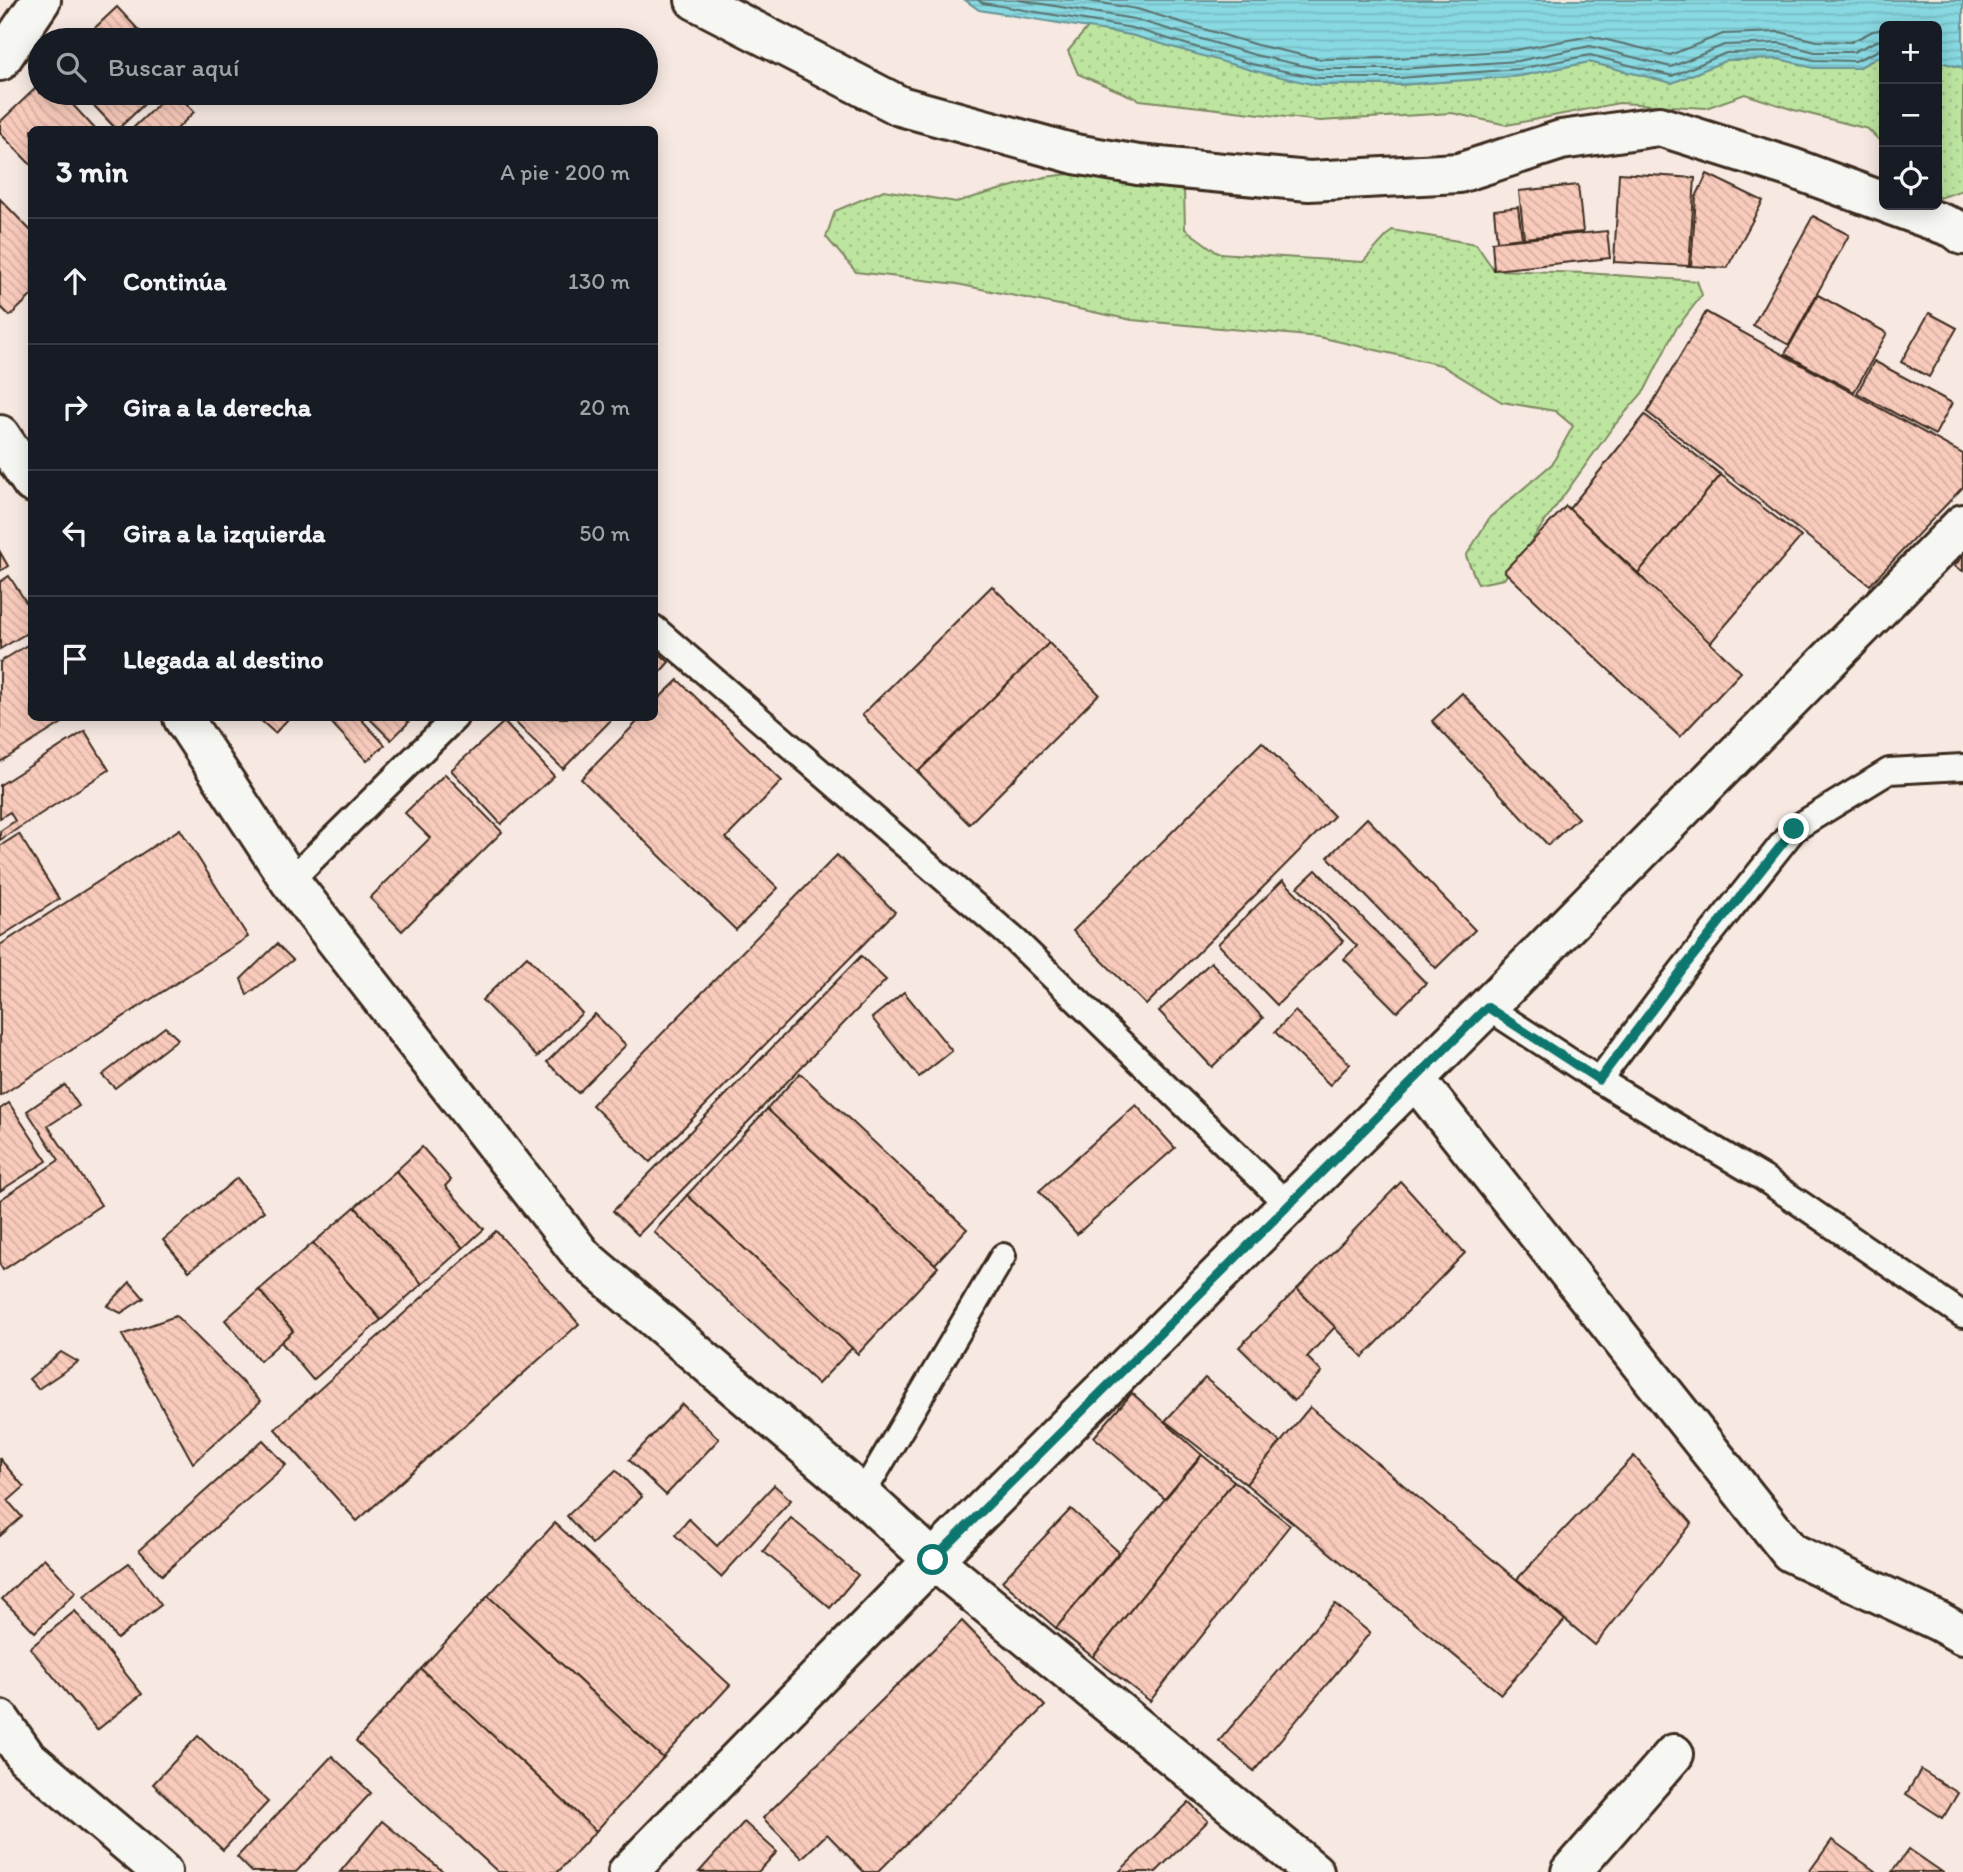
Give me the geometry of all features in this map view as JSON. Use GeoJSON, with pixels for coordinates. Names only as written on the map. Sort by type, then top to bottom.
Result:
{"type":"FeatureCollection","features":[{"type":"Feature","properties":{"kind":"street"},"geometry":{"type":"LineString","coordinates":[[0,61],[41,0]]}},
{"type":"Feature","properties":{"kind":"street"},"geometry":{"type":"LineString","coordinates":[[695,0],[900,106],[1075,154],[1113,161],[1309,181],[1459,173],[1561,140],[1659,125],[1792,168],[1879,200]]}},
{"type":"Feature","properties":{"kind":"street"},"geometry":{"type":"LineString","coordinates":[[1905,210],[1960,229]]}},
{"type":"Feature","properties":{"kind":"street"},"geometry":{"type":"LineString","coordinates":[[0,435],[28,477]]}},
{"type":"Feature","properties":{"kind":"street"},"geometry":{"type":"LineString","coordinates":[[628,1872],[933,1560],[1487,1007],[1963,524]]}},
{"type":"Feature","properties":{"kind":"street"},"geometry":{"type":"LineString","coordinates":[[185,721],[290,881],[583,1256],[862,1495],[933,1560],[1314,1872]]}},
{"type":"Feature","properties":{"kind":"street"},"geometry":{"type":"LineString","coordinates":[[1415,1079],[1790,1552],[1963,1635]]}},
{"type":"Feature","properties":{"kind":"street"},"geometry":{"type":"LineString","coordinates":[[0,1720],[26,1757],[162,1872]]}},
{"type":"Feature","properties":{"kind":"street"},"geometry":{"type":"LineString","coordinates":[[1572,1872],[1674,1755]]}},
{"type":"Feature","properties":{"kind":"lane"},"geometry":{"type":"LineString","coordinates":[[658,631],[1016,941],[1288,1205]]}},
{"type":"Feature","properties":{"kind":"lane"},"geometry":{"type":"LineString","coordinates":[[290,881],[452,721]]}},
{"type":"Feature","properties":{"kind":"lane"},"geometry":{"type":"LineString","coordinates":[[1599,1080],[1794,829],[1889,771],[1963,767]]}},
{"type":"Feature","properties":{"kind":"lane"},"geometry":{"type":"LineString","coordinates":[[1487,1007],[1599,1080],[1763,1178],[1963,1315]]}},
{"type":"Feature","properties":{"kind":"lane"},"geometry":{"type":"LineString","coordinates":[[862,1495],[1003,1256]]}},
{"type":"Feature","properties":{"kind":"green space"},"geometry":{"type":"Polygon","coordinates":[[[1088,27],[1131,35],[1316,85],[1399,85],[1520,76],[1589,62],[1672,83],[1727,60],[1780,59],[1813,67],[1858,68],[1879,57],[1879,140],[1868,129],[1745,94],[1706,108],[1619,103],[1507,125],[1452,113],[1320,121],[1140,100],[1078,74],[1068,51],[1088,27]]]}},
{"type":"Feature","properties":{"kind":"green space"},"geometry":{"type":"Polygon","coordinates":[[[1942,62],[1963,68],[1963,190],[1942,197],[1942,62]]]}},
{"type":"Feature","properties":{"kind":"green space"},"geometry":{"type":"Polygon","coordinates":[[[1135,166],[1184,189],[1185,229],[1218,253],[1363,262],[1392,230],[1476,244],[1494,270],[1697,281],[1702,295],[1675,330],[1645,390],[1612,428],[1504,579],[1478,584],[1466,556],[1490,517],[1552,464],[1573,426],[1555,411],[1502,402],[1441,365],[1319,337],[1132,320],[957,284],[856,272],[826,237],[835,211],[884,190],[956,202],[1045,177],[1135,166]]]}},
{"type":"Feature","properties":{"kind":"water"},"geometry":{"type":"Polygon","coordinates":[[[965,0],[1963,0],[1963,68],[1942,62],[1942,21],[1879,21],[1879,57],[1858,68],[1813,68],[1780,59],[1727,60],[1672,83],[1589,62],[1520,76],[1399,85],[1316,85],[1251,70],[1131,35],[979,10],[965,0]]]}},
{"type":"Feature","properties":{"kind":"building"},"geometry":{"type":"Polygon","coordinates":[[[117,7],[137,28],[95,28],[117,7]]]}},
{"type":"Feature","properties":{"kind":"building"},"geometry":{"type":"Polygon","coordinates":[[[28,95],[28,105],[73,105],[92,126],[28,126],[28,162],[0,133],[0,122],[28,95]]]}},
{"type":"Feature","properties":{"kind":"building"},"geometry":{"type":"Polygon","coordinates":[[[93,105],[143,105],[121,126],[113,126],[93,105]]]}},
{"type":"Feature","properties":{"kind":"building"},"geometry":{"type":"Polygon","coordinates":[[[157,105],[188,105],[194,112],[180,126],[135,126],[157,105]]]}},
{"type":"Feature","properties":{"kind":"building"},"geometry":{"type":"Polygon","coordinates":[[[1619,173],[1695,178],[1689,266],[1614,262],[1619,173]]]}},
{"type":"Feature","properties":{"kind":"building"},"geometry":{"type":"Polygon","coordinates":[[[1707,174],[1763,201],[1727,268],[1691,266],[1696,197],[1707,174]]]}},
{"type":"Feature","properties":{"kind":"building"},"geometry":{"type":"Polygon","coordinates":[[[1578,185],[1583,232],[1524,238],[1519,191],[1578,185]]]}},
{"type":"Feature","properties":{"kind":"building"},"geometry":{"type":"Polygon","coordinates":[[[0,199],[28,228],[28,299],[10,316],[0,306],[0,199]]]}},
{"type":"Feature","properties":{"kind":"building"},"geometry":{"type":"Polygon","coordinates":[[[1518,207],[1522,238],[1497,241],[1494,210],[1518,207]]]}},
{"type":"Feature","properties":{"kind":"building"},"geometry":{"type":"Polygon","coordinates":[[[1813,216],[1849,235],[1789,345],[1753,325],[1813,216]]]}},
{"type":"Feature","properties":{"kind":"building"},"geometry":{"type":"Polygon","coordinates":[[[1607,231],[1610,258],[1494,270],[1492,242],[1607,231]]]}},
{"type":"Feature","properties":{"kind":"building"},"geometry":{"type":"Polygon","coordinates":[[[1818,295],[1887,333],[1854,392],[1785,354],[1818,295]]]}},
{"type":"Feature","properties":{"kind":"building"},"geometry":{"type":"Polygon","coordinates":[[[1706,312],[1963,454],[1963,487],[1870,585],[1647,412],[1706,312]]]}},
{"type":"Feature","properties":{"kind":"building"},"geometry":{"type":"Polygon","coordinates":[[[1929,313],[1957,328],[1929,377],[1901,362],[1929,313]]]}},
{"type":"Feature","properties":{"kind":"building"},"geometry":{"type":"Polygon","coordinates":[[[1874,361],[1952,403],[1935,435],[1857,393],[1874,361]]]}},
{"type":"Feature","properties":{"kind":"building"},"geometry":{"type":"Polygon","coordinates":[[[1645,415],[1721,475],[1638,573],[1569,509],[1645,415]]]}},
{"type":"Feature","properties":{"kind":"building"},"geometry":{"type":"Polygon","coordinates":[[[1721,475],[1801,537],[1706,648],[1638,573],[1721,475]]]}},
{"type":"Feature","properties":{"kind":"building"},"geometry":{"type":"Polygon","coordinates":[[[1566,506],[1741,672],[1680,737],[1504,571],[1566,506]]]}},
{"type":"Feature","properties":{"kind":"building"},"geometry":{"type":"Polygon","coordinates":[[[0,552],[8,566],[0,571],[0,552]]]}},
{"type":"Feature","properties":{"kind":"building"},"geometry":{"type":"Polygon","coordinates":[[[1963,556],[1963,571],[1954,566],[1963,556]]]}},
{"type":"Feature","properties":{"kind":"building"},"geometry":{"type":"Polygon","coordinates":[[[9,576],[28,605],[28,632],[0,649],[0,582],[9,576]]]}},
{"type":"Feature","properties":{"kind":"building"},"geometry":{"type":"Polygon","coordinates":[[[992,586],[1049,643],[918,772],[862,715],[992,586]]]}},
{"type":"Feature","properties":{"kind":"building"},"geometry":{"type":"Polygon","coordinates":[[[1049,643],[1099,694],[969,824],[918,772],[1049,643]]]}},
{"type":"Feature","properties":{"kind":"building"},"geometry":{"type":"Polygon","coordinates":[[[28,644],[28,721],[65,721],[0,762],[0,662],[28,644]]]}},
{"type":"Feature","properties":{"kind":"building"},"geometry":{"type":"Polygon","coordinates":[[[658,652],[669,662],[658,674],[658,652]]]}},
{"type":"Feature","properties":{"kind":"building"},"geometry":{"type":"Polygon","coordinates":[[[678,680],[782,781],[726,838],[778,888],[736,930],[581,779],[638,721],[658,721],[658,699],[678,680]]]}},
{"type":"Feature","properties":{"kind":"building"},"geometry":{"type":"Polygon","coordinates":[[[1462,693],[1578,818],[1548,845],[1432,721],[1462,693]]]}},
{"type":"Feature","properties":{"kind":"building"},"geometry":{"type":"Polygon","coordinates":[[[261,721],[286,721],[275,733],[261,721]]]}},
{"type":"Feature","properties":{"kind":"building"},"geometry":{"type":"Polygon","coordinates":[[[330,721],[363,721],[385,745],[367,761],[330,721]]]}},
{"type":"Feature","properties":{"kind":"building"},"geometry":{"type":"Polygon","coordinates":[[[372,721],[409,722],[391,740],[372,721]]]}},
{"type":"Feature","properties":{"kind":"building"},"geometry":{"type":"Polygon","coordinates":[[[514,721],[610,721],[563,769],[514,721]]]}},
{"type":"Feature","properties":{"kind":"building"},"geometry":{"type":"Polygon","coordinates":[[[504,722],[554,776],[501,824],[451,770],[504,722]]]}},
{"type":"Feature","properties":{"kind":"building"},"geometry":{"type":"Polygon","coordinates":[[[85,731],[109,770],[0,840],[0,831],[15,821],[10,812],[0,818],[0,785],[85,731]]]}},
{"type":"Feature","properties":{"kind":"building"},"geometry":{"type":"Polygon","coordinates":[[[1262,742],[1334,816],[1146,1005],[1073,931],[1262,742]]]}},
{"type":"Feature","properties":{"kind":"building"},"geometry":{"type":"Polygon","coordinates":[[[445,774],[502,832],[402,931],[370,898],[430,838],[405,813],[445,774]]]}},
{"type":"Feature","properties":{"kind":"building"},"geometry":{"type":"Polygon","coordinates":[[[1367,818],[1475,930],[1436,968],[1328,857],[1367,818]]]}},
{"type":"Feature","properties":{"kind":"building"},"geometry":{"type":"Polygon","coordinates":[[[180,829],[248,937],[0,1096],[0,945],[180,829]]]}},
{"type":"Feature","properties":{"kind":"building"},"geometry":{"type":"Polygon","coordinates":[[[19,834],[59,899],[0,937],[0,846],[19,834]]]}},
{"type":"Feature","properties":{"kind":"building"},"geometry":{"type":"Polygon","coordinates":[[[837,855],[895,912],[650,1162],[592,1105],[837,855]]]}},
{"type":"Feature","properties":{"kind":"building"},"geometry":{"type":"Polygon","coordinates":[[[1316,870],[1426,983],[1397,1012],[1344,959],[1357,946],[1298,887],[1316,870]]]}},
{"type":"Feature","properties":{"kind":"building"},"geometry":{"type":"Polygon","coordinates":[[[1283,880],[1343,941],[1277,1005],[1218,944],[1283,880]]]}},
{"type":"Feature","properties":{"kind":"building"},"geometry":{"type":"Polygon","coordinates":[[[277,944],[293,960],[247,995],[241,979],[277,944]]]}},
{"type":"Feature","properties":{"kind":"building"},"geometry":{"type":"Polygon","coordinates":[[[527,956],[582,1013],[537,1057],[482,1000],[527,956]]]}},
{"type":"Feature","properties":{"kind":"building"},"geometry":{"type":"Polygon","coordinates":[[[861,956],[886,980],[638,1235],[613,1211],[861,956]]]}},
{"type":"Feature","properties":{"kind":"building"},"geometry":{"type":"Polygon","coordinates":[[[1211,962],[1263,1018],[1212,1067],[1159,1011],[1211,962]]]}},
{"type":"Feature","properties":{"kind":"building"},"geometry":{"type":"Polygon","coordinates":[[[904,992],[952,1051],[919,1077],[872,1018],[904,992]]]}},
{"type":"Feature","properties":{"kind":"building"},"geometry":{"type":"Polygon","coordinates":[[[1295,1011],[1350,1064],[1330,1085],[1275,1032],[1295,1011]]]}},
{"type":"Feature","properties":{"kind":"building"},"geometry":{"type":"Polygon","coordinates":[[[595,1014],[626,1045],[578,1093],[547,1062],[595,1014]]]}},
{"type":"Feature","properties":{"kind":"building"},"geometry":{"type":"Polygon","coordinates":[[[165,1027],[178,1039],[115,1088],[102,1075],[165,1027]]]}},
{"type":"Feature","properties":{"kind":"building"},"geometry":{"type":"Polygon","coordinates":[[[800,1073],[967,1229],[935,1264],[767,1109],[800,1073]]]}},
{"type":"Feature","properties":{"kind":"building"},"geometry":{"type":"Polygon","coordinates":[[[65,1085],[79,1106],[48,1126],[101,1205],[3,1270],[0,1265],[0,1200],[59,1160],[27,1111],[65,1085]]]}},
{"type":"Feature","properties":{"kind":"building"},"geometry":{"type":"Polygon","coordinates":[[[9,1103],[47,1161],[0,1191],[0,1109],[9,1103]]]}},
{"type":"Feature","properties":{"kind":"building"},"geometry":{"type":"Polygon","coordinates":[[[1136,1105],[1175,1148],[1077,1234],[1039,1191],[1136,1105]]]}},
{"type":"Feature","properties":{"kind":"building"},"geometry":{"type":"Polygon","coordinates":[[[767,1109],[938,1267],[858,1354],[687,1195],[767,1109]]]}},
{"type":"Feature","properties":{"kind":"building"},"geometry":{"type":"Polygon","coordinates":[[[422,1147],[451,1180],[445,1186],[484,1229],[463,1248],[396,1171],[422,1147]]]}},
{"type":"Feature","properties":{"kind":"building"},"geometry":{"type":"Polygon","coordinates":[[[396,1171],[463,1248],[422,1284],[355,1207],[396,1171]]]}},
{"type":"Feature","properties":{"kind":"building"},"geometry":{"type":"Polygon","coordinates":[[[237,1178],[264,1211],[189,1271],[163,1240],[237,1178]]]}},
{"type":"Feature","properties":{"kind":"building"},"geometry":{"type":"Polygon","coordinates":[[[1401,1182],[1465,1253],[1363,1357],[1297,1289],[1401,1182]]]}},
{"type":"Feature","properties":{"kind":"building"},"geometry":{"type":"Polygon","coordinates":[[[687,1195],[852,1348],[818,1384],[654,1232],[687,1195]]]}},
{"type":"Feature","properties":{"kind":"building"},"geometry":{"type":"Polygon","coordinates":[[[355,1207],[422,1284],[381,1320],[313,1243],[355,1207]]]}},
{"type":"Feature","properties":{"kind":"building"},"geometry":{"type":"Polygon","coordinates":[[[496,1231],[579,1324],[357,1521],[275,1429],[496,1231]]]}},
{"type":"Feature","properties":{"kind":"building"},"geometry":{"type":"Polygon","coordinates":[[[313,1243],[381,1320],[313,1380],[281,1342],[293,1331],[259,1290],[313,1243]]]}},
{"type":"Feature","properties":{"kind":"building"},"geometry":{"type":"Polygon","coordinates":[[[130,1282],[144,1298],[121,1313],[107,1306],[130,1282]]]}},
{"type":"Feature","properties":{"kind":"building"},"geometry":{"type":"Polygon","coordinates":[[[1297,1289],[1335,1327],[1307,1357],[1322,1372],[1294,1401],[1239,1347],[1297,1289]]]}},
{"type":"Feature","properties":{"kind":"building"},"geometry":{"type":"Polygon","coordinates":[[[259,1290],[293,1331],[260,1361],[225,1320],[259,1290]]]}},
{"type":"Feature","properties":{"kind":"building"},"geometry":{"type":"Polygon","coordinates":[[[176,1316],[261,1401],[193,1463],[122,1335],[176,1316]]]}},
{"type":"Feature","properties":{"kind":"building"},"geometry":{"type":"Polygon","coordinates":[[[61,1352],[78,1362],[38,1389],[29,1379],[61,1352]]]}},
{"type":"Feature","properties":{"kind":"building"},"geometry":{"type":"Polygon","coordinates":[[[1205,1378],[1281,1443],[1246,1484],[1165,1421],[1205,1378]]]}},
{"type":"Feature","properties":{"kind":"building"},"geometry":{"type":"Polygon","coordinates":[[[1132,1393],[1202,1455],[1165,1499],[1094,1437],[1132,1393]]]}},
{"type":"Feature","properties":{"kind":"building"},"geometry":{"type":"Polygon","coordinates":[[[682,1404],[719,1439],[666,1495],[629,1460],[682,1404]]]}},
{"type":"Feature","properties":{"kind":"building"},"geometry":{"type":"Polygon","coordinates":[[[1310,1407],[1565,1620],[1501,1694],[1246,1484],[1310,1407]]]}},
{"type":"Feature","properties":{"kind":"building"},"geometry":{"type":"Polygon","coordinates":[[[263,1440],[286,1465],[162,1575],[139,1550],[263,1440]]]}},
{"type":"Feature","properties":{"kind":"building"},"geometry":{"type":"Polygon","coordinates":[[[1202,1455],[1234,1481],[1093,1657],[1056,1628],[1202,1455]]]}},
{"type":"Feature","properties":{"kind":"building"},"geometry":{"type":"Polygon","coordinates":[[[1634,1456],[1692,1523],[1595,1645],[1517,1579],[1634,1456]]]}},
{"type":"Feature","properties":{"kind":"building"},"geometry":{"type":"Polygon","coordinates":[[[0,1459],[24,1487],[8,1501],[22,1517],[0,1536],[0,1459]]]}},
{"type":"Feature","properties":{"kind":"building"},"geometry":{"type":"Polygon","coordinates":[[[616,1470],[642,1497],[592,1544],[567,1516],[616,1470]]]}},
{"type":"Feature","properties":{"kind":"building"},"geometry":{"type":"Polygon","coordinates":[[[1234,1481],[1290,1525],[1150,1701],[1093,1657],[1234,1481]]]}},
{"type":"Feature","properties":{"kind":"building"},"geometry":{"type":"Polygon","coordinates":[[[774,1485],[791,1500],[721,1577],[675,1535],[689,1519],[717,1546],[774,1485]]]}},
{"type":"Feature","properties":{"kind":"building"},"geometry":{"type":"Polygon","coordinates":[[[1071,1509],[1119,1552],[1056,1628],[1002,1581],[1071,1509]]]}},
{"type":"Feature","properties":{"kind":"building"},"geometry":{"type":"Polygon","coordinates":[[[791,1518],[858,1575],[830,1608],[763,1551],[791,1518]]]}},
{"type":"Feature","properties":{"kind":"building"},"geometry":{"type":"Polygon","coordinates":[[[555,1523],[730,1685],[663,1758],[488,1596],[555,1523]]]}},
{"type":"Feature","properties":{"kind":"building"},"geometry":{"type":"Polygon","coordinates":[[[44,1558],[76,1592],[35,1632],[2,1599],[44,1558]]]}},
{"type":"Feature","properties":{"kind":"building"},"geometry":{"type":"Polygon","coordinates":[[[129,1563],[161,1605],[117,1639],[84,1596],[129,1563]]]}},
{"type":"Feature","properties":{"kind":"building"},"geometry":{"type":"Polygon","coordinates":[[[488,1596],[663,1758],[596,1831],[421,1669],[488,1596]]]}},
{"type":"Feature","properties":{"kind":"building"},"geometry":{"type":"Polygon","coordinates":[[[1335,1604],[1370,1633],[1254,1771],[1219,1741],[1335,1604]]]}},
{"type":"Feature","properties":{"kind":"building"},"geometry":{"type":"Polygon","coordinates":[[[75,1611],[142,1694],[97,1730],[30,1648],[75,1611]]]}},
{"type":"Feature","properties":{"kind":"building"},"geometry":{"type":"Polygon","coordinates":[[[962,1621],[1045,1706],[878,1872],[864,1872],[827,1834],[802,1858],[763,1818],[962,1621]]]}},
{"type":"Feature","properties":{"kind":"building"},"geometry":{"type":"Polygon","coordinates":[[[421,1669],[596,1831],[558,1872],[498,1872],[356,1741],[421,1669]]]}},
{"type":"Feature","properties":{"kind":"building"},"geometry":{"type":"Polygon","coordinates":[[[198,1736],[268,1802],[223,1850],[153,1784],[198,1736]]]}},
{"type":"Feature","properties":{"kind":"building"},"geometry":{"type":"Polygon","coordinates":[[[332,1756],[371,1793],[296,1872],[252,1872],[237,1857],[332,1756]]]}},
{"type":"Feature","properties":{"kind":"building"},"geometry":{"type":"Polygon","coordinates":[[[1921,1770],[1958,1793],[1943,1818],[1906,1794],[1921,1770]]]}},
{"type":"Feature","properties":{"kind":"building"},"geometry":{"type":"Polygon","coordinates":[[[1189,1802],[1208,1821],[1156,1872],[1119,1872],[1189,1802]]]}},
{"type":"Feature","properties":{"kind":"building"},"geometry":{"type":"Polygon","coordinates":[[[382,1821],[444,1872],[340,1872],[382,1821]]]}},
{"type":"Feature","properties":{"kind":"building"},"geometry":{"type":"Polygon","coordinates":[[[744,1822],[777,1852],[758,1872],[699,1872],[744,1822]]]}},
{"type":"Feature","properties":{"kind":"building"},"geometry":{"type":"Polygon","coordinates":[[[1832,1840],[1875,1871],[1809,1872],[1832,1840]]]}},
{"type":"Feature","properties":{"kind":"building"},"geometry":{"type":"Polygon","coordinates":[[[1909,1849],[1942,1872],[1892,1872],[1909,1849]]]}},
{"type":"Feature","properties":{"kind":"route"},"geometry":{"type":"LineString","coordinates":[[933,1560],[1487,1007],[1599,1080],[1794,829]]}}]}
